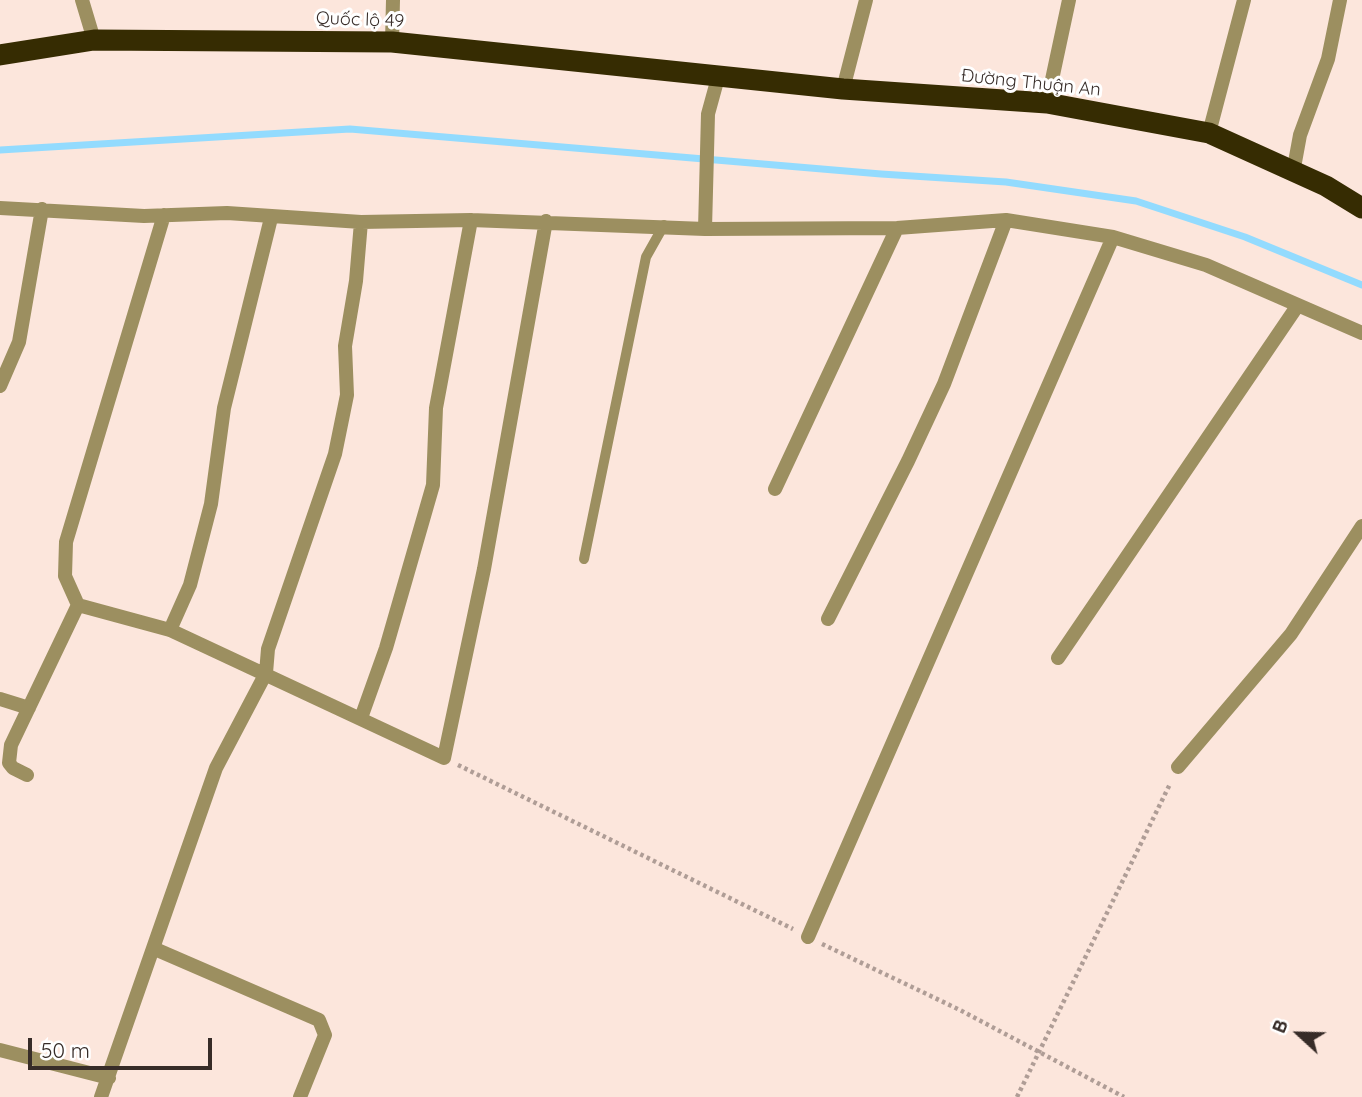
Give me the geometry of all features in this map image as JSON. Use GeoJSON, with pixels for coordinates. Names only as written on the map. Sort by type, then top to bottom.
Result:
{"type":"FeatureCollection","features":[{"type":"Feature","properties":{"kind":"highway","name":"Quốc lộ 49"},"geometry":{"type":"LineString","coordinates":[[0,55],[94,40],[392,42],[719,74]]}},
{"type":"Feature","properties":{"kind":"highway","name":"Đường Thuận An"},"geometry":{"type":"LineString","coordinates":[[719,74],[843,89],[1047,103],[1209,133],[1326,186],[1362,208]]}},
{"type":"Feature","properties":{"kind":"street"},"geometry":{"type":"LineString","coordinates":[[82,0],[94,40]]}},
{"type":"Feature","properties":{"kind":"street"},"geometry":{"type":"LineString","coordinates":[[392,42],[393,0]]}},
{"type":"Feature","properties":{"kind":"street"},"geometry":{"type":"LineString","coordinates":[[843,89],[866,0]]}},
{"type":"Feature","properties":{"kind":"street"},"geometry":{"type":"LineString","coordinates":[[1047,103],[1069,0]]}},
{"type":"Feature","properties":{"kind":"street"},"geometry":{"type":"LineString","coordinates":[[1209,133],[1244,0]]}},
{"type":"Feature","properties":{"kind":"street"},"geometry":{"type":"LineString","coordinates":[[1293,173],[1300,135],[1328,59],[1339,0]]}},
{"type":"Feature","properties":{"kind":"street"},"geometry":{"type":"LineString","coordinates":[[705,229],[708,114],[719,74]]}},
{"type":"Feature","properties":{"kind":"street"},"geometry":{"type":"LineString","coordinates":[[0,208],[164,215],[228,213],[361,222],[546,221],[705,229],[897,228],[1006,220],[1112,237],[1206,265],[1362,333]]}},
{"type":"Feature","properties":{"kind":"street"},"geometry":{"type":"LineString","coordinates":[[0,386],[19,342],[42,209]]}},
{"type":"Feature","properties":{"kind":"street"},"geometry":{"type":"LineString","coordinates":[[27,775],[13,768],[9,755],[11,745],[78,605],[65,576],[66,542],[164,215]]}},
{"type":"Feature","properties":{"kind":"street"},"geometry":{"type":"LineString","coordinates":[[170,630],[190,585],[211,504],[224,408],[271,218]]}},
{"type":"Feature","properties":{"kind":"street"},"geometry":{"type":"LineString","coordinates":[[361,718],[386,648],[433,485],[436,408],[471,220]]}},
{"type":"Feature","properties":{"kind":"street"},"geometry":{"type":"LineString","coordinates":[[828,619],[944,384],[1006,220]]}},
{"type":"Feature","properties":{"kind":"street"},"geometry":{"type":"LineString","coordinates":[[78,605],[170,630],[444,758],[484,569],[546,221]]}},
{"type":"Feature","properties":{"kind":"street"},"geometry":{"type":"LineString","coordinates":[[101,1097],[155,949],[216,768],[266,673],[268,649],[335,454],[347,395],[345,346],[356,281],[361,222]]}},
{"type":"Feature","properties":{"kind":"street"},"geometry":{"type":"LineString","coordinates":[[775,489],[897,228]]}},
{"type":"Feature","properties":{"kind":"street"},"geometry":{"type":"LineString","coordinates":[[808,937],[1112,237]]}},
{"type":"Feature","properties":{"kind":"street"},"geometry":{"type":"LineString","coordinates":[[1058,657],[1298,305]]}},
{"type":"Feature","properties":{"kind":"street"},"geometry":{"type":"LineString","coordinates":[[1178,767],[1291,634],[1362,526]]}},
{"type":"Feature","properties":{"kind":"street"},"geometry":{"type":"LineString","coordinates":[[0,699],[29,708]]}},
{"type":"Feature","properties":{"kind":"street"},"geometry":{"type":"LineString","coordinates":[[155,949],[320,1020],[325,1035],[300,1097]]}},
{"type":"Feature","properties":{"kind":"street"},"geometry":{"type":"LineString","coordinates":[[0,1049],[109,1079]]}},
{"type":"Feature","properties":{"kind":"lane"},"geometry":{"type":"LineString","coordinates":[[584,559],[646,257],[664,225]]}},
{"type":"Feature","properties":{"kind":"path"},"geometry":{"type":"LineString","coordinates":[[444,758],[960,1010],[1124,1097]]}},
{"type":"Feature","properties":{"kind":"path"},"geometry":{"type":"LineString","coordinates":[[1017,1097],[1178,767]]}},
{"type":"Feature","properties":{"kind":"waterway"},"geometry":{"type":"LineString","coordinates":[[0,150],[350,129],[1006,182],[1136,201],[1245,237],[1362,285]]}}]}
